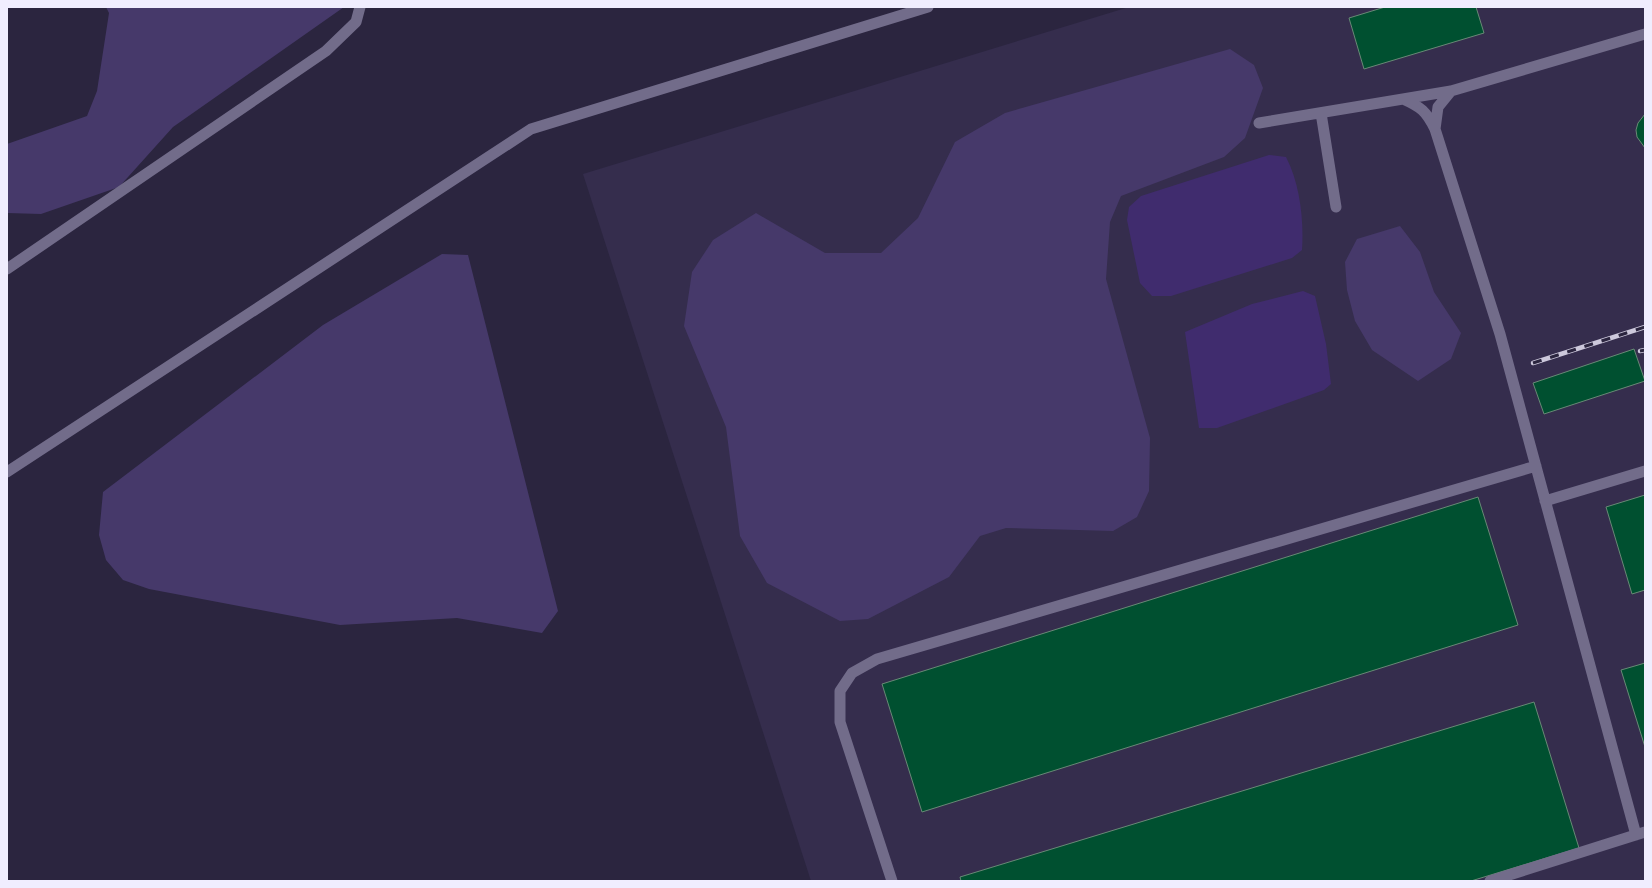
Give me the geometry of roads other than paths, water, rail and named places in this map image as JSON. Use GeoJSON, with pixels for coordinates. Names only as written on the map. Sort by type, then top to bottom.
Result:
{"type":"FeatureCollection","features":[{"type":"Feature","properties":{"kind":"street"},"geometry":{"type":"LineString","coordinates":[[7,269],[326,51],[356,22],[360,7]]}},
{"type":"Feature","properties":{"kind":"street"},"geometry":{"type":"LineString","coordinates":[[7,472],[531,129],[928,7]]}},
{"type":"Feature","properties":{"kind":"street"},"geometry":{"type":"LineString","coordinates":[[1260,123],[1451,91],[1645,34]]}},
{"type":"Feature","properties":{"kind":"street"},"geometry":{"type":"LineString","coordinates":[[1435,129],[1438,107],[1451,91]]}},
{"type":"Feature","properties":{"kind":"street"},"geometry":{"type":"LineString","coordinates":[[1403,99],[1419,106],[1429,116],[1435,129],[1500,334],[1545,501],[1640,833],[1490,881]]}},
{"type":"Feature","properties":{"kind":"street"},"geometry":{"type":"LineString","coordinates":[[1321,113],[1336,207]]}},
{"type":"Feature","properties":{"kind":"street"},"geometry":{"type":"LineString","coordinates":[[892,881],[840,722],[840,691],[852,673],[877,659],[1536,466]]}},
{"type":"Feature","properties":{"kind":"street"},"geometry":{"type":"LineString","coordinates":[[1545,501],[1645,470]]}},
{"type":"Feature","properties":{"kind":"railway"},"geometry":{"type":"LineString","coordinates":[[1533,363],[1645,327]]}},
{"type":"Feature","properties":{"kind":"railway"},"geometry":{"type":"LineString","coordinates":[[1640,351],[1645,350]]}}]}
